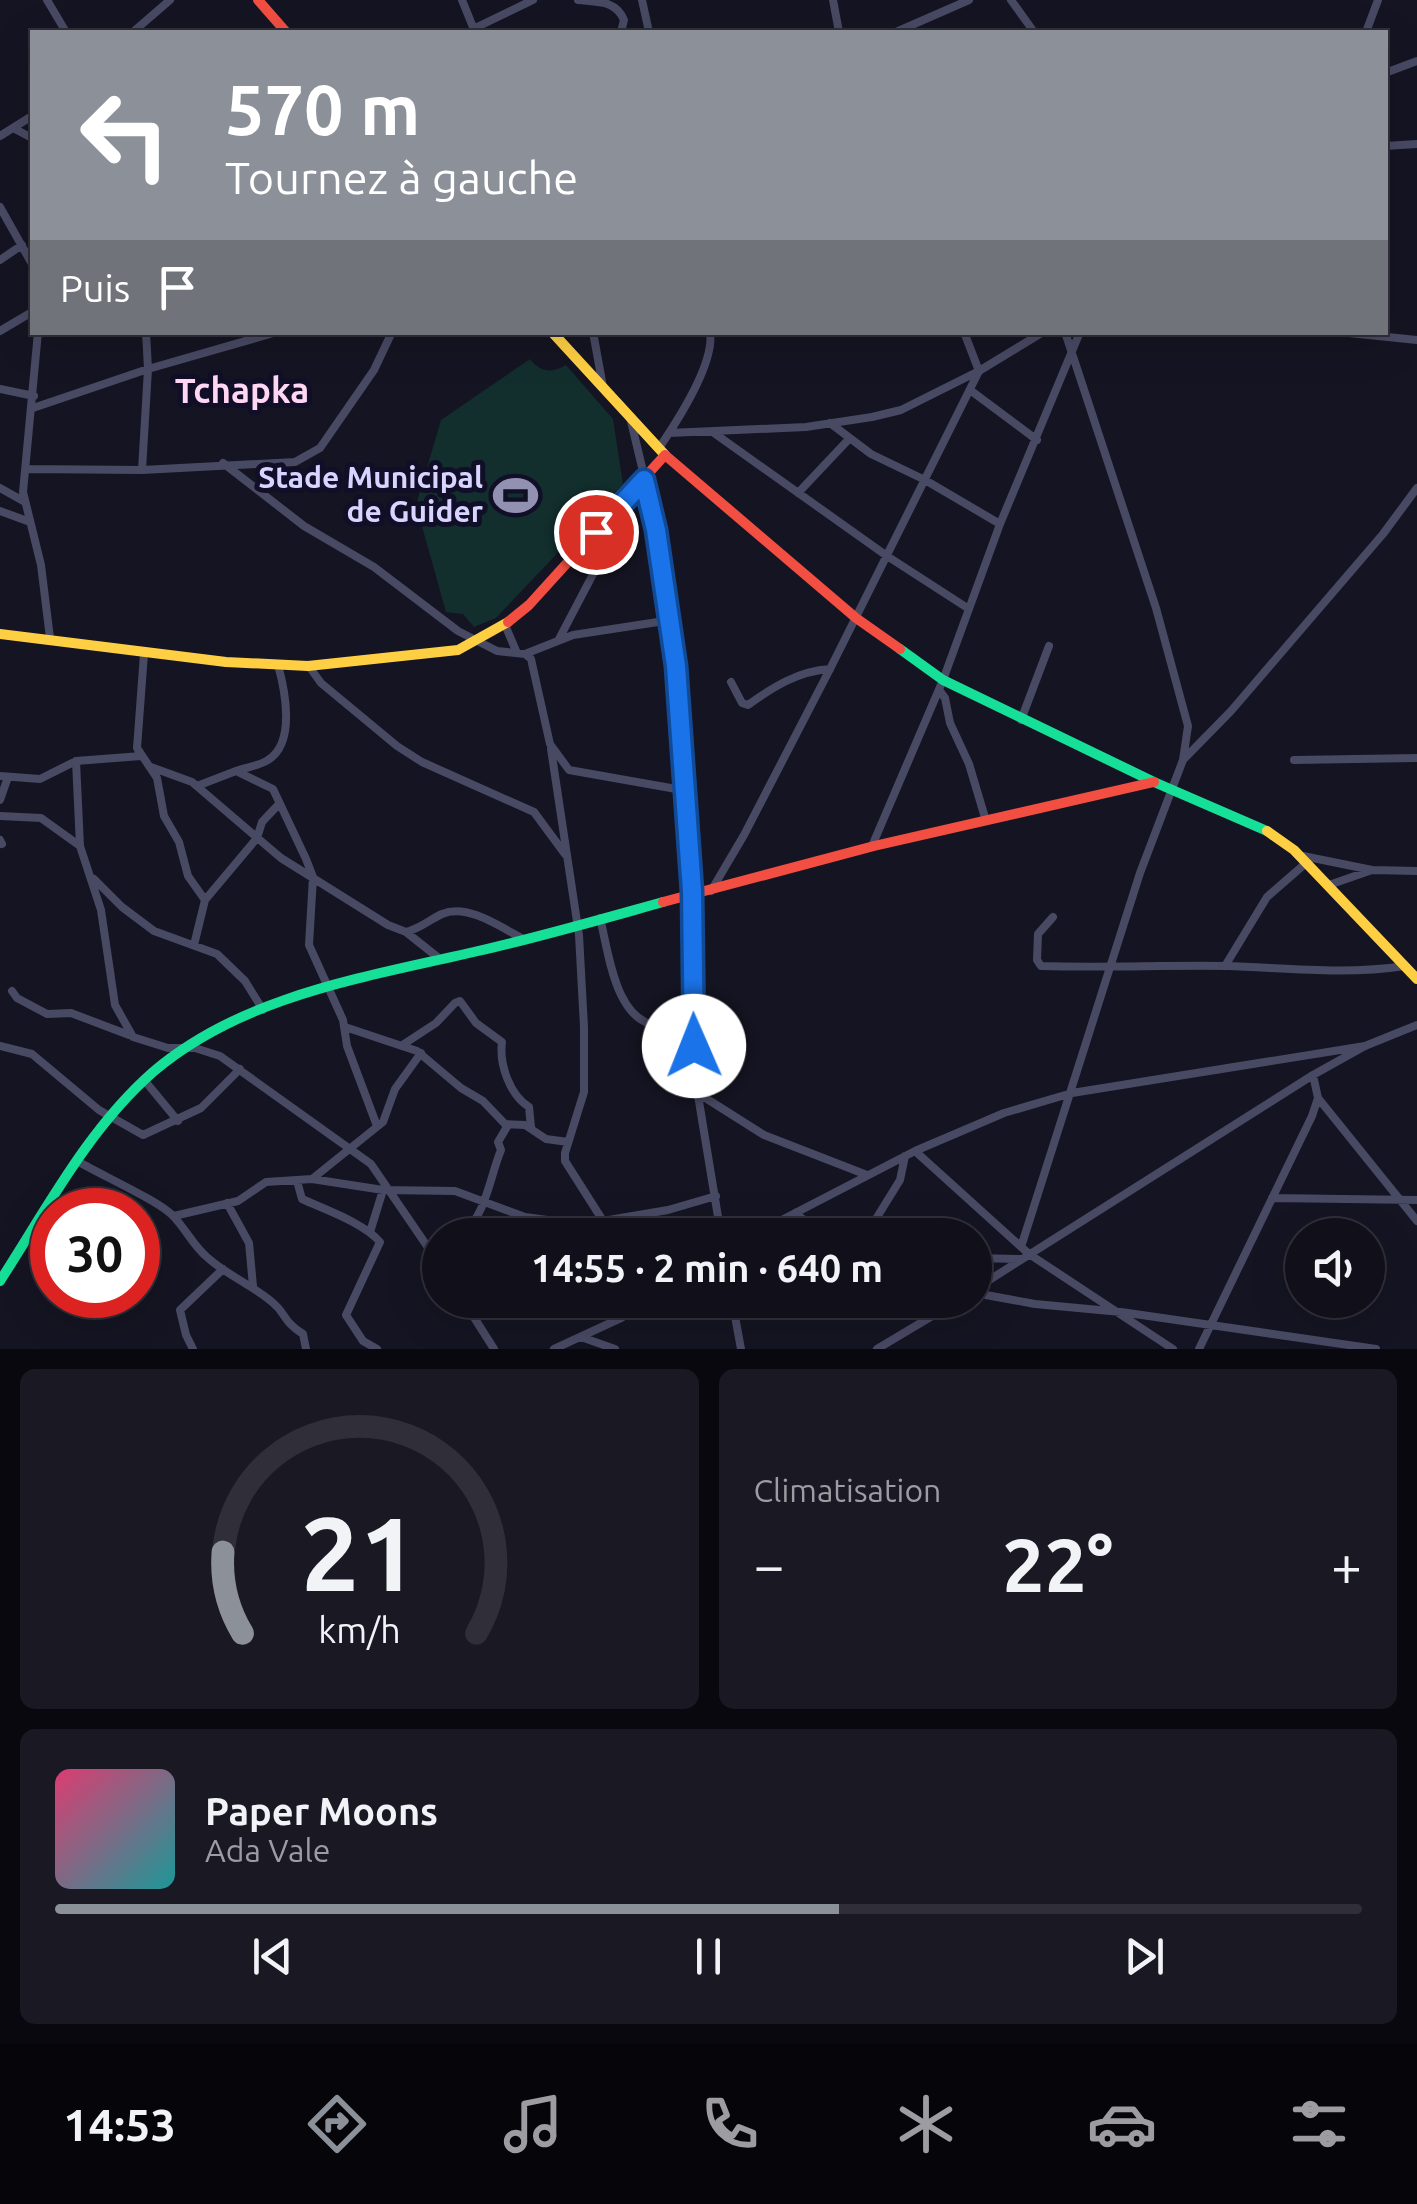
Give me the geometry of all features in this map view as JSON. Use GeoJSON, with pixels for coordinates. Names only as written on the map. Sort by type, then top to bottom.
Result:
{"type":"FeatureCollection","features":[{"type":"Feature","properties":{"kind":"main road"},"geometry":{"type":"LineString","coordinates":[[258,0],[282,30]]}},
{"type":"Feature","properties":{"kind":"main road"},"geometry":{"type":"LineString","coordinates":[[555,335],[662,452],[856,618],[941,685],[1271,833],[1329,885],[1417,979]]}},
{"type":"Feature","properties":{"kind":"main road"},"geometry":{"type":"LineString","coordinates":[[0,634],[144,654],[278,665],[458,650],[506,625],[529,604],[644,480],[662,452]]}},
{"type":"Feature","properties":{"kind":"main road"},"geometry":{"type":"LineString","coordinates":[[0,1282],[113,1115],[182,1050],[230,1021],[327,988],[525,940],[872,846],[1154,782]]}},
{"type":"Feature","properties":{"kind":"street"},"geometry":{"type":"LineString","coordinates":[[48,0],[65,30]]}},
{"type":"Feature","properties":{"kind":"street"},"geometry":{"type":"LineString","coordinates":[[134,30],[170,0]]}},
{"type":"Feature","properties":{"kind":"street"},"geometry":{"type":"LineString","coordinates":[[462,0],[474,30]]}},
{"type":"Feature","properties":{"kind":"street"},"geometry":{"type":"LineString","coordinates":[[476,30],[534,0]]}},
{"type":"Feature","properties":{"kind":"street"},"geometry":{"type":"LineString","coordinates":[[578,0],[607,3],[619,9],[624,20],[621,30]]}},
{"type":"Feature","properties":{"kind":"street"},"geometry":{"type":"LineString","coordinates":[[642,0],[648,30]]}},
{"type":"Feature","properties":{"kind":"street"},"geometry":{"type":"LineString","coordinates":[[833,0],[840,30]]}},
{"type":"Feature","properties":{"kind":"street"},"geometry":{"type":"LineString","coordinates":[[901,30],[969,0]]}},
{"type":"Feature","properties":{"kind":"street"},"geometry":{"type":"LineString","coordinates":[[1011,0],[1033,30]]}},
{"type":"Feature","properties":{"kind":"street"},"geometry":{"type":"LineString","coordinates":[[1367,30],[1378,0]]}},
{"type":"Feature","properties":{"kind":"street"},"geometry":{"type":"LineString","coordinates":[[1388,71],[1417,61]]}},
{"type":"Feature","properties":{"kind":"street"},"geometry":{"type":"LineString","coordinates":[[0,136],[30,118]]}},
{"type":"Feature","properties":{"kind":"street"},"geometry":{"type":"LineString","coordinates":[[15,129],[30,137]]}},
{"type":"Feature","properties":{"kind":"street"},"geometry":{"type":"LineString","coordinates":[[1388,146],[1417,144]]}},
{"type":"Feature","properties":{"kind":"street"},"geometry":{"type":"LineString","coordinates":[[0,207],[30,260]]}},
{"type":"Feature","properties":{"kind":"street"},"geometry":{"type":"LineString","coordinates":[[0,260],[22,246]]}},
{"type":"Feature","properties":{"kind":"street"},"geometry":{"type":"LineString","coordinates":[[0,331],[30,313]]}},
{"type":"Feature","properties":{"kind":"street"},"geometry":{"type":"LineString","coordinates":[[38,335],[25,502],[41,565],[50,638]]}},
{"type":"Feature","properties":{"kind":"street"},"geometry":{"type":"LineString","coordinates":[[142,470],[146,335]]}},
{"type":"Feature","properties":{"kind":"street"},"geometry":{"type":"LineString","coordinates":[[34,408],[268,335]]}},
{"type":"Feature","properties":{"kind":"street"},"geometry":{"type":"LineString","coordinates":[[26,469],[142,470],[295,462],[320,448],[374,370],[391,335]]}},
{"type":"Feature","properties":{"kind":"street"},"geometry":{"type":"LineString","coordinates":[[594,335],[604,390]]}},
{"type":"Feature","properties":{"kind":"street"},"geometry":{"type":"LineString","coordinates":[[662,452],[702,369],[710,335]]}},
{"type":"Feature","properties":{"kind":"street"},"geometry":{"type":"LineString","coordinates":[[965,335],[980,371]]}},
{"type":"Feature","properties":{"kind":"street"},"geometry":{"type":"LineString","coordinates":[[669,433],[830,423],[901,410],[980,371],[1038,335]]}},
{"type":"Feature","properties":{"kind":"street"},"geometry":{"type":"LineString","coordinates":[[1021,1247],[1140,873],[1183,760],[1188,726],[1156,608],[1065,335]]}},
{"type":"Feature","properties":{"kind":"street"},"geometry":{"type":"LineString","coordinates":[[872,846],[941,685],[1000,524],[1079,335]]}},
{"type":"Feature","properties":{"kind":"street"},"geometry":{"type":"LineString","coordinates":[[1368,335],[1417,340]]}},
{"type":"Feature","properties":{"kind":"street"},"geometry":{"type":"LineString","coordinates":[[711,891],[744,835],[980,371]]}},
{"type":"Feature","properties":{"kind":"street"},"geometry":{"type":"LineString","coordinates":[[0,389],[34,396]]}},
{"type":"Feature","properties":{"kind":"street"},"geometry":{"type":"LineString","coordinates":[[970,390],[1036,440]]}},
{"type":"Feature","properties":{"kind":"street"},"geometry":{"type":"LineString","coordinates":[[629,416],[652,506],[671,620],[692,896],[696,1092],[718,1218]]}},
{"type":"Feature","properties":{"kind":"street"},"geometry":{"type":"LineString","coordinates":[[830,423],[872,454],[1000,524]]}},
{"type":"Feature","properties":{"kind":"street"},"geometry":{"type":"LineString","coordinates":[[711,432],[969,609]]}},
{"type":"Feature","properties":{"kind":"street"},"geometry":{"type":"LineString","coordinates":[[798,492],[849,439]]}},
{"type":"Feature","properties":{"kind":"street"},"geometry":{"type":"LineString","coordinates":[[223,463],[304,526],[374,567],[442,620],[497,651],[521,653],[559,638],[671,620]]}},
{"type":"Feature","properties":{"kind":"street"},"geometry":{"type":"LineString","coordinates":[[0,488],[25,502]]}},
{"type":"Feature","properties":{"kind":"street"},"geometry":{"type":"LineString","coordinates":[[1183,760],[1231,711],[1383,534],[1417,488]]}},
{"type":"Feature","properties":{"kind":"street"},"geometry":{"type":"LineString","coordinates":[[559,638],[612,538],[618,508]]}},
{"type":"Feature","properties":{"kind":"street"},"geometry":{"type":"LineString","coordinates":[[0,512],[30,522]]}},
{"type":"Feature","properties":{"kind":"street"},"geometry":{"type":"LineString","coordinates":[[506,625],[521,653],[535,668],[568,858],[578,924],[585,1083],[565,1161],[599,1218]]}},
{"type":"Feature","properties":{"kind":"street"},"geometry":{"type":"LineString","coordinates":[[1021,720],[1049,646]]}},
{"type":"Feature","properties":{"kind":"street"},"geometry":{"type":"LineString","coordinates":[[144,654],[137,742],[156,778],[164,816],[178,842],[188,876],[204,900]]}},
{"type":"Feature","properties":{"kind":"street"},"geometry":{"type":"LineString","coordinates":[[308,664],[321,683],[397,746],[422,762],[534,812],[568,858]]}},
{"type":"Feature","properties":{"kind":"street"},"geometry":{"type":"LineString","coordinates":[[197,786],[269,760],[279,746],[286,724],[286,704],[278,665]]}},
{"type":"Feature","properties":{"kind":"street"},"geometry":{"type":"LineString","coordinates":[[731,682],[742,703],[748,705],[783,682],[830,668]]}},
{"type":"Feature","properties":{"kind":"street"},"geometry":{"type":"LineString","coordinates":[[941,685],[986,822]]}},
{"type":"Feature","properties":{"kind":"street"},"geometry":{"type":"LineString","coordinates":[[550,744],[569,770],[682,790]]}},
{"type":"Feature","properties":{"kind":"street"},"geometry":{"type":"LineString","coordinates":[[0,800],[4,777],[40,780],[76,761],[141,756]]}},
{"type":"Feature","properties":{"kind":"street"},"geometry":{"type":"LineString","coordinates":[[1294,760],[1417,758]]}},
{"type":"Feature","properties":{"kind":"street"},"geometry":{"type":"LineString","coordinates":[[76,761],[80,846],[93,878],[115,1005],[133,1037]]}},
{"type":"Feature","properties":{"kind":"street"},"geometry":{"type":"LineString","coordinates":[[151,767],[197,786],[257,838],[388,925],[406,932],[440,959]]}},
{"type":"Feature","properties":{"kind":"street"},"geometry":{"type":"LineString","coordinates":[[236,771],[268,785],[312,877],[308,945],[345,1027],[347,1046],[377,1126]]}},
{"type":"Feature","properties":{"kind":"street"},"geometry":{"type":"LineString","coordinates":[[194,946],[204,900],[257,838],[262,822],[278,804]]}},
{"type":"Feature","properties":{"kind":"street"},"geometry":{"type":"LineString","coordinates":[[0,816],[41,818],[80,846]]}},
{"type":"Feature","properties":{"kind":"street"},"geometry":{"type":"LineString","coordinates":[[1225,966],[1267,897],[1302,859],[1372,870],[1417,872]]}},
{"type":"Feature","properties":{"kind":"street"},"geometry":{"type":"LineString","coordinates":[[1329,885],[1372,870]]}},
{"type":"Feature","properties":{"kind":"street"},"geometry":{"type":"LineString","coordinates":[[93,878],[154,931],[217,954],[245,981],[263,1010]]}},
{"type":"Feature","properties":{"kind":"street"},"geometry":{"type":"LineString","coordinates":[[406,932],[430,924],[445,913],[462,912],[525,940]]}},
{"type":"Feature","properties":{"kind":"street"},"geometry":{"type":"LineString","coordinates":[[1053,917],[1038,934],[1037,960],[1041,966],[1225,966],[1323,972],[1405,966]]}},
{"type":"Feature","properties":{"kind":"street"},"geometry":{"type":"LineString","coordinates":[[600,918],[616,979],[626,1006],[635,1017],[664,1026],[693,1021]]}},
{"type":"Feature","properties":{"kind":"street"},"geometry":{"type":"LineString","coordinates":[[12,991],[47,1014],[71,1013],[133,1037],[182,1050],[206,1050],[240,1069],[371,1164],[422,1236]]}},
{"type":"Feature","properties":{"kind":"street"},"geometry":{"type":"LineString","coordinates":[[404,1044],[436,1023],[454,1002],[460,1002],[476,1023],[502,1042],[501,1055],[513,1093],[529,1108],[531,1127]]}},
{"type":"Feature","properties":{"kind":"street"},"geometry":{"type":"LineString","coordinates":[[992,1279],[1313,1075],[1365,1046],[1417,1025]]}},
{"type":"Feature","properties":{"kind":"street"},"geometry":{"type":"LineString","coordinates":[[345,1027],[404,1044],[421,1053],[508,1125],[531,1127],[546,1139],[568,1142]]}},
{"type":"Feature","properties":{"kind":"street"},"geometry":{"type":"LineString","coordinates":[[0,1046],[32,1054],[100,1110],[143,1134],[201,1108],[240,1069]]}},
{"type":"Feature","properties":{"kind":"street"},"geometry":{"type":"LineString","coordinates":[[785,1218],[915,1151],[1004,1113],[1072,1092],[1365,1046]]}},
{"type":"Feature","properties":{"kind":"street"},"geometry":{"type":"LineString","coordinates":[[312,1179],[383,1122],[395,1089],[421,1053]]}},
{"type":"Feature","properties":{"kind":"street"},"geometry":{"type":"LineString","coordinates":[[1313,1075],[1318,1098],[1417,1221]]}},
{"type":"Feature","properties":{"kind":"street"},"geometry":{"type":"LineString","coordinates":[[145,1081],[178,1121]]}},
{"type":"Feature","properties":{"kind":"street"},"geometry":{"type":"LineString","coordinates":[[696,1092],[764,1135],[867,1175]]}},
{"type":"Feature","properties":{"kind":"street"},"geometry":{"type":"LineString","coordinates":[[1199,1349],[1318,1098]]}},
{"type":"Feature","properties":{"kind":"street"},"geometry":{"type":"LineString","coordinates":[[476,1218],[501,1150],[498,1142],[508,1125]]}},
{"type":"Feature","properties":{"kind":"street"},"geometry":{"type":"LineString","coordinates":[[915,1151],[1021,1247],[1025,1256]]}},
{"type":"Feature","properties":{"kind":"street"},"geometry":{"type":"LineString","coordinates":[[877,1218],[900,1180],[905,1156]]}},
{"type":"Feature","properties":{"kind":"street"},"geometry":{"type":"LineString","coordinates":[[79,1162],[160,1204],[174,1216],[195,1246],[276,1305],[286,1323],[303,1334],[306,1349]]}},
{"type":"Feature","properties":{"kind":"street"},"geometry":{"type":"LineString","coordinates":[[174,1216],[245,1197],[266,1182],[312,1179],[387,1189],[443,1189],[485,1200],[525,1218]]}},
{"type":"Feature","properties":{"kind":"street"},"geometry":{"type":"LineString","coordinates":[[296,1181],[302,1199],[370,1232],[381,1244],[346,1315],[363,1342],[377,1349]]}},
{"type":"Feature","properties":{"kind":"street"},"geometry":{"type":"LineString","coordinates":[[370,1232],[387,1189]]}},
{"type":"Feature","properties":{"kind":"street"},"geometry":{"type":"LineString","coordinates":[[614,1218],[668,1210],[716,1196]]}},
{"type":"Feature","properties":{"kind":"street"},"geometry":{"type":"LineString","coordinates":[[1272,1198],[1417,1200]]}},
{"type":"Feature","properties":{"kind":"street"},"geometry":{"type":"LineString","coordinates":[[226,1203],[249,1244],[252,1286]]}},
{"type":"Feature","properties":{"kind":"street"},"geometry":{"type":"LineString","coordinates":[[794,1213],[801,1218]]}},
{"type":"Feature","properties":{"kind":"street"},"geometry":{"type":"LineString","coordinates":[[992,1257],[1025,1256],[1121,1312],[1173,1349]]}},
{"type":"Feature","properties":{"kind":"street"},"geometry":{"type":"LineString","coordinates":[[193,1349],[180,1310],[223,1269]]}},
{"type":"Feature","properties":{"kind":"street"},"geometry":{"type":"LineString","coordinates":[[992,1295],[1034,1304],[1121,1312],[1376,1349]]}},
{"type":"Feature","properties":{"kind":"street"},"geometry":{"type":"LineString","coordinates":[[474,1318],[494,1349]]}},
{"type":"Feature","properties":{"kind":"street"},"geometry":{"type":"LineString","coordinates":[[554,1349],[621,1318]]}},
{"type":"Feature","properties":{"kind":"street"},"geometry":{"type":"LineString","coordinates":[[735,1318],[741,1349]]}},
{"type":"Feature","properties":{"kind":"street"},"geometry":{"type":"LineString","coordinates":[[877,1349],[928,1318]]}},
{"type":"Feature","properties":{"kind":"street"},"geometry":{"type":"LineString","coordinates":[[582,1336],[615,1349]]}},
{"type":"Feature","properties":{"kind":"green space","name":"Stade Municipal de Guider"},"geometry":{"type":"Polygon","coordinates":[[[530,359],[547,370],[566,365],[613,419],[623,484],[496,618],[474,627],[463,614],[446,612],[416,505],[441,420],[530,359]]]}},
{"type":"Feature","properties":{"kind":"traffic: fast"},"geometry":{"type":"LineString","coordinates":[[900,649],[943,680],[1154,782],[1267,831]]}},
{"type":"Feature","properties":{"kind":"traffic: fast"},"geometry":{"type":"LineString","coordinates":[[0,1281],[69,1171],[108,1119],[153,1072],[226,1024],[350,980],[524,940],[663,902]]}},
{"type":"Feature","properties":{"kind":"traffic: slow"},"geometry":{"type":"LineString","coordinates":[[555,335],[665,455]]}},
{"type":"Feature","properties":{"kind":"traffic: slow"},"geometry":{"type":"LineString","coordinates":[[0,634],[226,662],[308,666],[458,650],[508,622]]}},
{"type":"Feature","properties":{"kind":"traffic: slow"},"geometry":{"type":"LineString","coordinates":[[1267,831],[1294,850],[1417,979]]}},
{"type":"Feature","properties":{"kind":"traffic: jam"},"geometry":{"type":"LineString","coordinates":[[258,0],[284,30]]}},
{"type":"Feature","properties":{"kind":"traffic: jam"},"geometry":{"type":"LineString","coordinates":[[508,622],[529,605],[665,455],[856,618],[900,649]]}},
{"type":"Feature","properties":{"kind":"traffic: jam"},"geometry":{"type":"LineString","coordinates":[[663,902],[874,846],[1154,782]]}},
{"type":"Feature","properties":{"kind":"place","name":"Stade Municipal de Guider"},"geometry":{"type":"Point","coordinates":[516,495]}},
{"type":"Feature","properties":{"kind":"district","name":"Tchapka"},"geometry":{"type":"Point","coordinates":[242,391]}},
{"type":"Feature","properties":{"kind":"route"},"geometry":{"type":"LineString","coordinates":[[596,532],[644,480],[652,506],[676,666],[692,891],[694,1046]]}}]}
